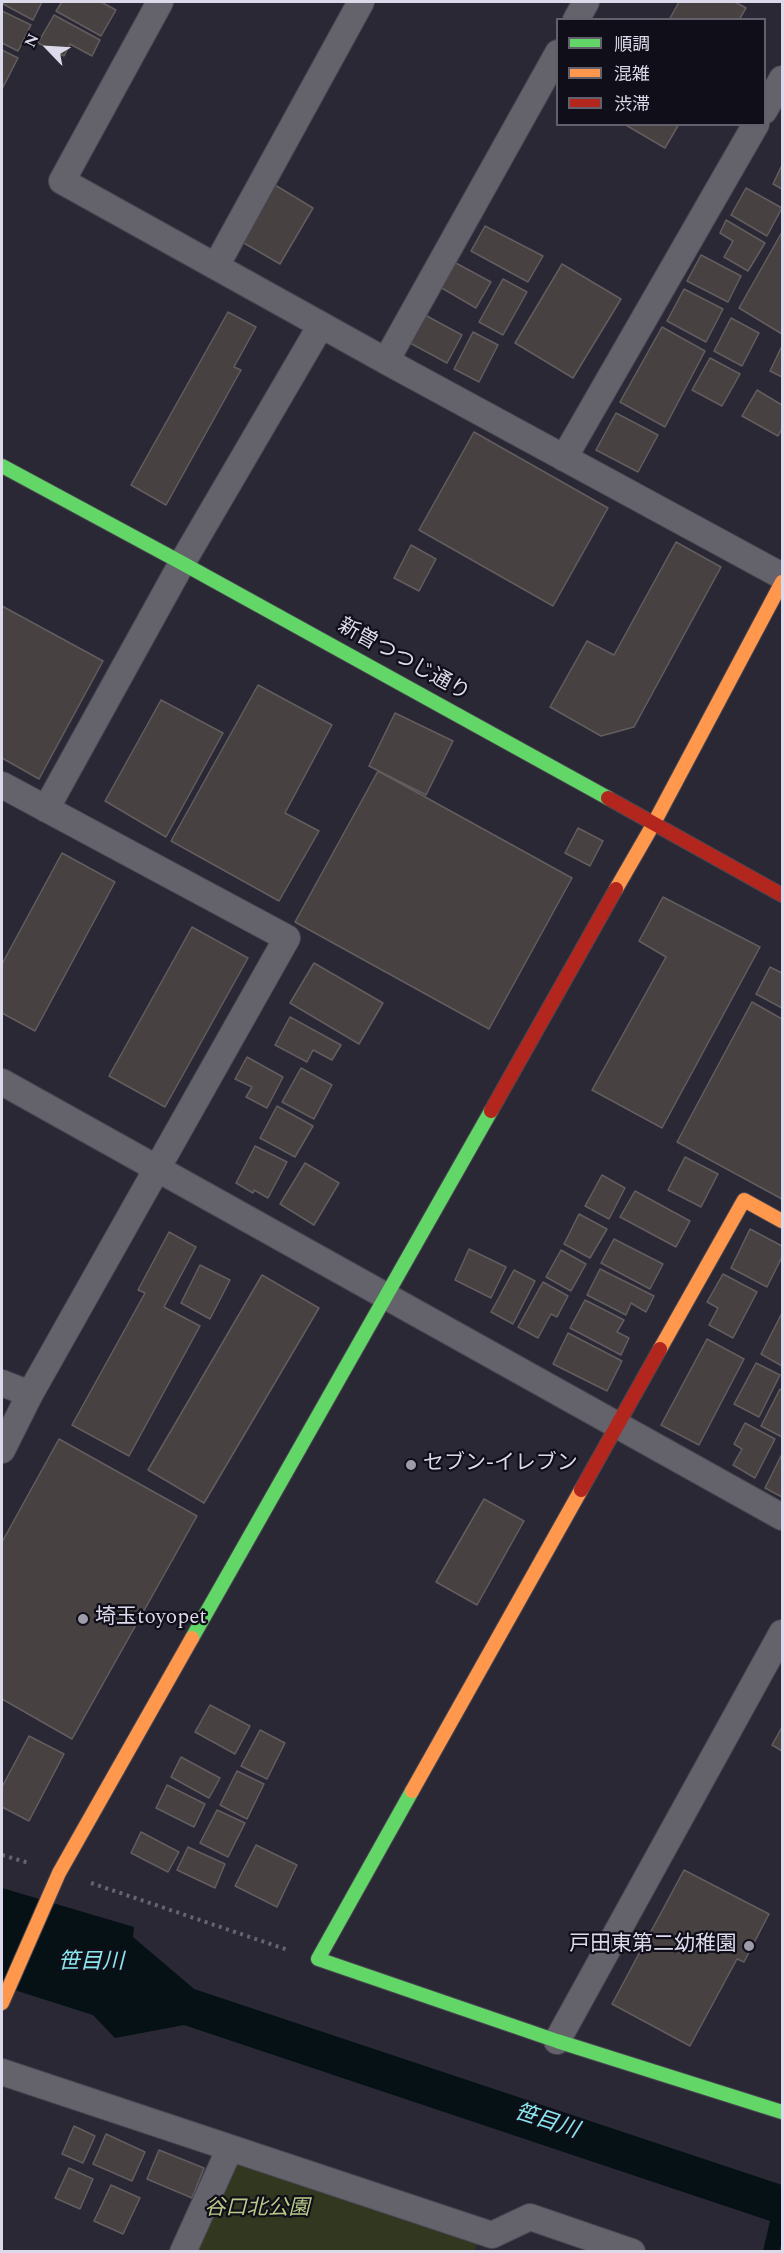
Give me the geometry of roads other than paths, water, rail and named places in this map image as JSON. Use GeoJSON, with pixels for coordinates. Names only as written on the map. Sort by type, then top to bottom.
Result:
{"type":"FeatureCollection","features":[{"type":"Feature","properties":{"kind":"street"},"geometry":{"type":"LineString","coordinates":[[160,2],[62,180],[386,362],[783,576]]}},
{"type":"Feature","properties":{"kind":"street"},"geometry":{"type":"LineString","coordinates":[[216,266],[361,2]]}},
{"type":"Feature","properties":{"kind":"street"},"geometry":{"type":"LineString","coordinates":[[577,18],[586,2]]}},
{"type":"Feature","properties":{"kind":"street"},"geometry":{"type":"LineString","coordinates":[[386,362],[556,57]]}},
{"type":"Feature","properties":{"kind":"street"},"geometry":{"type":"LineString","coordinates":[[766,109],[783,80]]}},
{"type":"Feature","properties":{"kind":"street"},"geometry":{"type":"LineString","coordinates":[[564,458],[755,126]]}},
{"type":"Feature","properties":{"kind":"street"},"geometry":{"type":"LineString","coordinates":[[46,809],[182,563],[321,325]]}},
{"type":"Feature","properties":{"kind":"street","name":"新曽つつじ通り"},"geometry":{"type":"LineString","coordinates":[[2,466],[783,895]]}},
{"type":"Feature","properties":{"kind":"street"},"geometry":{"type":"LineString","coordinates":[[2,2002],[57,1878],[654,824],[783,582]]}},
{"type":"Feature","properties":{"kind":"street"},"geometry":{"type":"LineString","coordinates":[[2,785],[287,938],[30,1394],[2,1450]]}},
{"type":"Feature","properties":{"kind":"street"},"geometry":{"type":"LineString","coordinates":[[2,1082],[783,1517]]}},
{"type":"Feature","properties":{"kind":"street"},"geometry":{"type":"LineString","coordinates":[[783,1221],[744,1200],[318,1959],[557,2041],[783,2112]]}},
{"type":"Feature","properties":{"kind":"street"},"geometry":{"type":"LineString","coordinates":[[2,1383],[30,1394]]}},
{"type":"Feature","properties":{"kind":"street"},"geometry":{"type":"LineString","coordinates":[[557,2041],[783,1633]]}},
{"type":"Feature","properties":{"kind":"street"},"geometry":{"type":"LineString","coordinates":[[2,2072],[230,2148],[488,2243],[530,2217],[632,2252]]}},
{"type":"Feature","properties":{"kind":"street"},"geometry":{"type":"LineString","coordinates":[[183,2252],[230,2148]]}},
{"type":"Feature","properties":{"kind":"water","name":"笹目川"},"geometry":{"type":"Polygon","coordinates":[[[2,1888],[134,1927],[133,1937],[194,1989],[782,2185],[782,2242],[779,2251],[763,2251],[770,2221],[184,2025],[115,2038],[93,2015],[2,1986],[2,1888]]]}},
{"type":"Feature","properties":{"kind":"place","name":"セブン-イレブン"},"geometry":{"type":"Point","coordinates":[411,1465]}},
{"type":"Feature","properties":{"kind":"place","name":"埼玉toyopet"},"geometry":{"type":"Point","coordinates":[83,1619]}},
{"type":"Feature","properties":{"kind":"place","name":"戸田東第二幼稚園"},"geometry":{"type":"Point","coordinates":[749,1946]}},
{"type":"Feature","properties":{"kind":"park label","name":"谷口北公園"},"geometry":{"type":"Point","coordinates":[257,2210]}}]}
